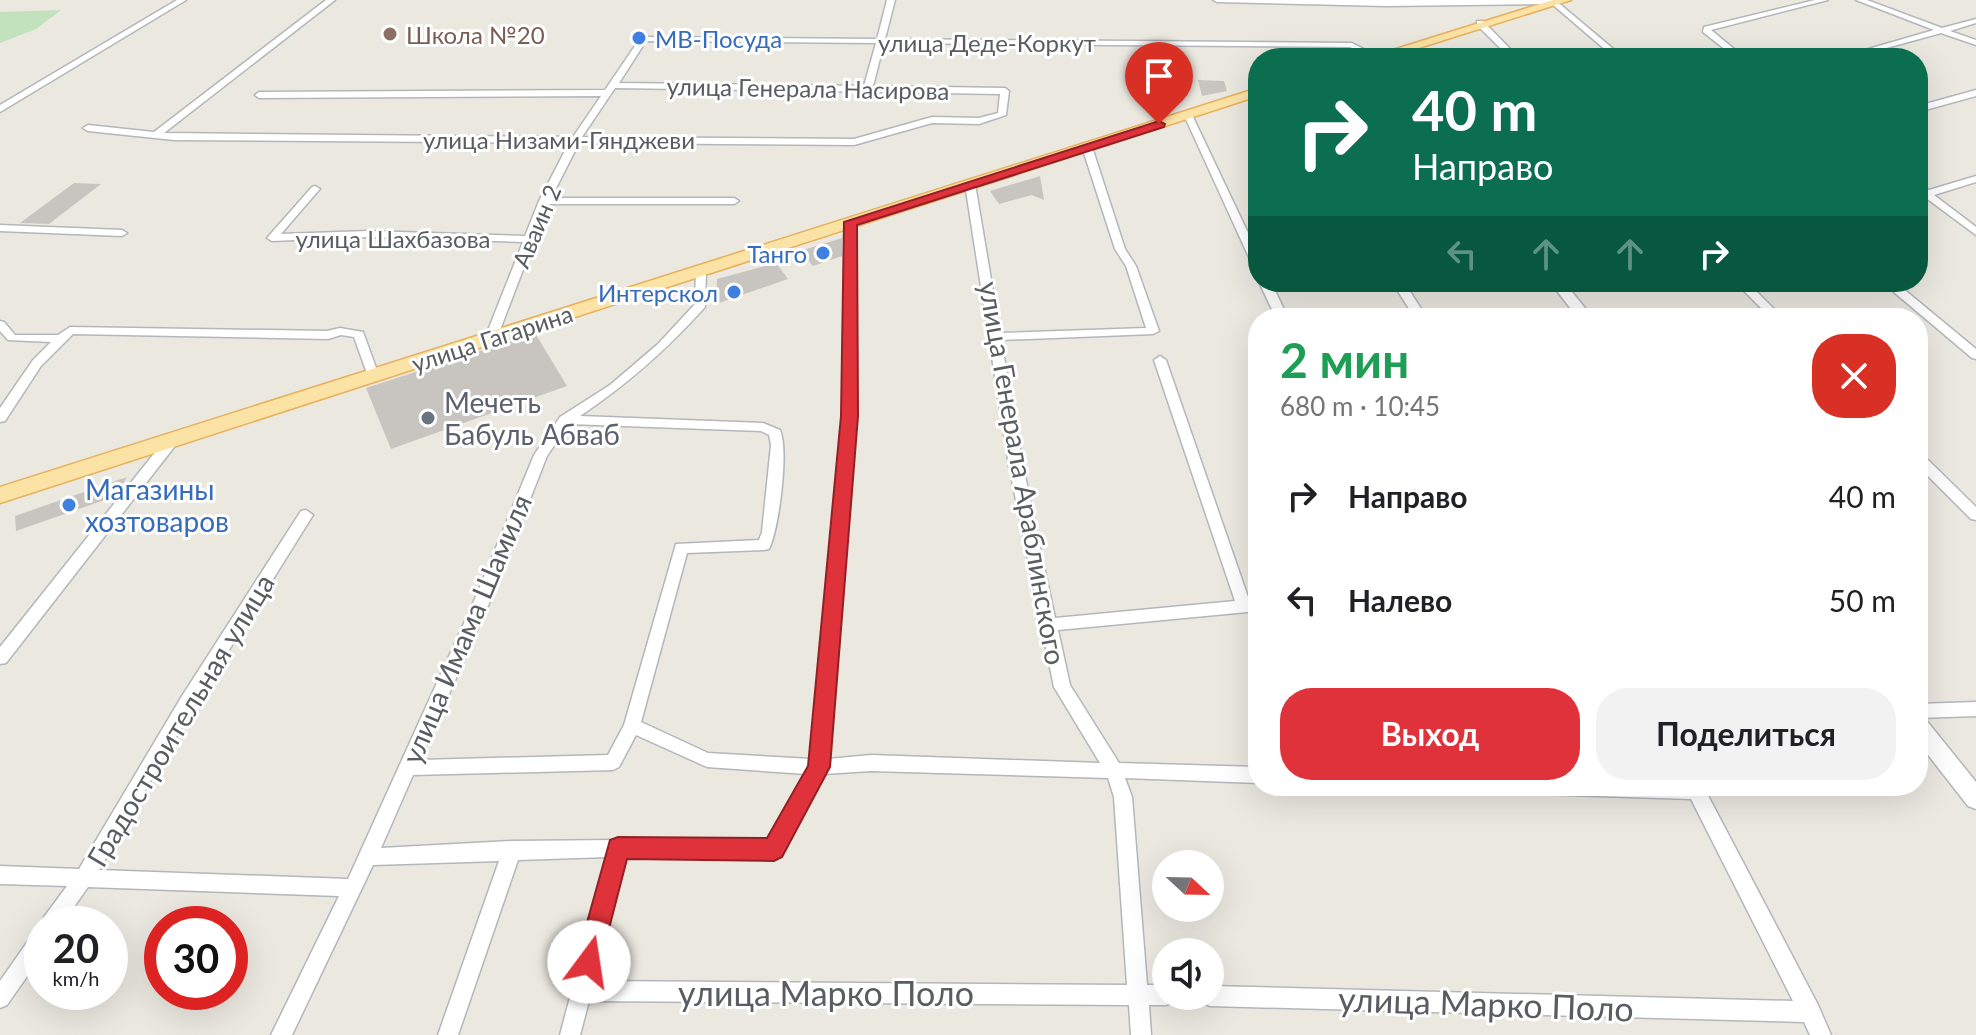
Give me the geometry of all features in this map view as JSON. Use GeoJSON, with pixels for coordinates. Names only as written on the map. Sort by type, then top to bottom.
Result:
{"type":"FeatureCollection","features":[{"type":"Feature","properties":{"kind":"main road"},"geometry":{"type":"LineString","coordinates":[[1404,48],[1559,1]]}},
{"type":"Feature","properties":{"kind":"main road","name":"улица Гагарина"},"geometry":{"type":"LineString","coordinates":[[0,495],[1248,95]]}},
{"type":"Feature","properties":{"kind":"street"},"geometry":{"type":"LineString","coordinates":[[0,109],[182,0]]}},
{"type":"Feature","properties":{"kind":"street"},"geometry":{"type":"LineString","coordinates":[[157,134],[331,0]]}},
{"type":"Feature","properties":{"kind":"street"},"geometry":{"type":"LineString","coordinates":[[868,89],[891,0]]}},
{"type":"Feature","properties":{"kind":"street"},"geometry":{"type":"LineString","coordinates":[[1217,0],[1559,1],[1609,48]]}},
{"type":"Feature","properties":{"kind":"street"},"geometry":{"type":"LineString","coordinates":[[1728,48],[1707,29],[1824,0]]}},
{"type":"Feature","properties":{"kind":"street"},"geometry":{"type":"LineString","coordinates":[[1860,0],[1976,43]]}},
{"type":"Feature","properties":{"kind":"street"},"geometry":{"type":"LineString","coordinates":[[1877,48],[1976,21]]}},
{"type":"Feature","properties":{"kind":"street"},"geometry":{"type":"LineString","coordinates":[[1480,23],[1505,48]]}},
{"type":"Feature","properties":{"kind":"street","name":"улица Деде-Коркут"},"geometry":{"type":"LineString","coordinates":[[644,39],[1352,45],[1357,48]]}},
{"type":"Feature","properties":{"kind":"street","name":"Аваин 2"},"geometry":{"type":"LineString","coordinates":[[491,338],[544,201],[576,139],[644,39]]}},
{"type":"Feature","properties":{"kind":"street","name":"улица Генерала Насирова"},"geometry":{"type":"LineString","coordinates":[[259,95],[609,89],[1005,91]]}},
{"type":"Feature","properties":{"kind":"street","name":"улица Низами-Гянджеви"},"geometry":{"type":"LineString","coordinates":[[88,128],[204,137],[854,142],[932,120],[979,121],[1002,115],[1005,91]]}},
{"type":"Feature","properties":{"kind":"street"},"geometry":{"type":"LineString","coordinates":[[1928,106],[1976,93]]}},
{"type":"Feature","properties":{"kind":"street"},"geometry":{"type":"LineString","coordinates":[[1188,115],[1248,244]]}},
{"type":"Feature","properties":{"kind":"street"},"geometry":{"type":"LineString","coordinates":[[997,337],[1153,331],[1131,266],[1120,249],[1087,147]]}},
{"type":"Feature","properties":{"kind":"street"},"geometry":{"type":"LineString","coordinates":[[1928,190],[1976,179]]}},
{"type":"Feature","properties":{"kind":"street","name":"улица Генерала Араблинского"},"geometry":{"type":"LineString","coordinates":[[970,184],[1016,466],[1062,687],[1114,770],[1123,797],[1141,1035]]}},
{"type":"Feature","properties":{"kind":"street","name":"улица Шахбазова"},"geometry":{"type":"LineString","coordinates":[[315,189],[272,238],[368,234],[529,239]]}},
{"type":"Feature","properties":{"kind":"street"},"geometry":{"type":"LineString","coordinates":[[1928,196],[1976,232]]}},
{"type":"Feature","properties":{"kind":"street"},"geometry":{"type":"LineString","coordinates":[[544,201],[734,201]]}},
{"type":"Feature","properties":{"kind":"street"},"geometry":{"type":"LineString","coordinates":[[368,857],[618,848],[774,850],[819,767],[849,416],[850,222]]}},
{"type":"Feature","properties":{"kind":"street"},"geometry":{"type":"LineString","coordinates":[[0,228],[122,233]]}},
{"type":"Feature","properties":{"kind":"street","name":"улица Имама Шамиля"},"geometry":{"type":"LineString","coordinates":[[281,1035],[368,857],[482,601],[541,455],[565,420],[614,388],[686,323],[701,305],[701,271]]}},
{"type":"Feature","properties":{"kind":"street"},"geometry":{"type":"LineString","coordinates":[[1565,292],[1578,308]]}},
{"type":"Feature","properties":{"kind":"street"},"geometry":{"type":"LineString","coordinates":[[1751,292],[1767,308]]}},
{"type":"Feature","properties":{"kind":"street"},"geometry":{"type":"LineString","coordinates":[[1900,292],[1919,308]]}},
{"type":"Feature","properties":{"kind":"street"},"geometry":{"type":"LineString","coordinates":[[1928,315],[1976,355]]}},
{"type":"Feature","properties":{"kind":"street"},"geometry":{"type":"LineString","coordinates":[[0,324],[12,338],[66,334],[328,335],[340,331],[359,334],[373,376]]}},
{"type":"Feature","properties":{"kind":"street"},"geometry":{"type":"LineString","coordinates":[[0,418],[37,363],[66,334]]}},
{"type":"Feature","properties":{"kind":"street"},"geometry":{"type":"LineString","coordinates":[[1160,360],[1248,598]]}},
{"type":"Feature","properties":{"kind":"street"},"geometry":{"type":"LineString","coordinates":[[406,768],[613,762],[632,726],[681,548],[764,545],[769,532],[778,445],[775,433],[763,427],[565,420]]}},
{"type":"Feature","properties":{"kind":"street"},"geometry":{"type":"LineString","coordinates":[[0,658],[173,439]]}},
{"type":"Feature","properties":{"kind":"street"},"geometry":{"type":"LineString","coordinates":[[1928,468],[1976,515]]}},
{"type":"Feature","properties":{"kind":"street","name":"Градостроительная улица"},"geometry":{"type":"LineString","coordinates":[[64,906],[306,515]]}},
{"type":"Feature","properties":{"kind":"street"},"geometry":{"type":"LineString","coordinates":[[1050,625],[1248,606]]}},
{"type":"Feature","properties":{"kind":"street"},"geometry":{"type":"LineString","coordinates":[[1928,711],[1976,709]]}},
{"type":"Feature","properties":{"kind":"street"},"geometry":{"type":"LineString","coordinates":[[632,726],[707,760],[819,767],[871,763],[1248,775]]}},
{"type":"Feature","properties":{"kind":"street"},"geometry":{"type":"LineString","coordinates":[[1928,739],[1976,799]]}},
{"type":"Feature","properties":{"kind":"street"},"geometry":{"type":"LineString","coordinates":[[1700,796],[1821,1035]]}},
{"type":"Feature","properties":{"kind":"street"},"geometry":{"type":"LineString","coordinates":[[570,1035],[618,848]]}},
{"type":"Feature","properties":{"kind":"street"},"geometry":{"type":"LineString","coordinates":[[448,1035],[512,850]]}},
{"type":"Feature","properties":{"kind":"street"},"geometry":{"type":"LineString","coordinates":[[0,875],[353,888]]}},
{"type":"Feature","properties":{"kind":"street"},"geometry":{"type":"LineString","coordinates":[[0,998],[24,964]]}},
{"type":"Feature","properties":{"kind":"street","name":"улица Марко Поло"},"geometry":{"type":"LineString","coordinates":[[582,991],[1152,995]]}},
{"type":"Feature","properties":{"kind":"street","name":"улица Марко Поло"},"geometry":{"type":"LineString","coordinates":[[1224,996],[1811,1012]]}},
{"type":"Feature","properties":{"kind":"green space"},"geometry":{"type":"Polygon","coordinates":[[[61,10],[36,29],[0,43],[0,12],[61,10]]]}},
{"type":"Feature","properties":{"kind":"building"},"geometry":{"type":"Polygon","coordinates":[[[1198,80],[1224,81],[1227,91],[1202,96],[1198,80]]]}},
{"type":"Feature","properties":{"kind":"building"},"geometry":{"type":"Polygon","coordinates":[[[1040,176],[1044,200],[1032,195],[999,204],[990,191],[1040,176]]]}},
{"type":"Feature","properties":{"kind":"building"},"geometry":{"type":"Polygon","coordinates":[[[74,183],[101,184],[49,224],[20,223],[74,183]]]}},
{"type":"Feature","properties":{"kind":"building","name":"Танго"},"geometry":{"type":"Polygon","coordinates":[[[842,238],[842,256],[813,266],[800,251],[842,238]]]}},
{"type":"Feature","properties":{"kind":"building","name":"Интерскол"},"geometry":{"type":"Polygon","coordinates":[[[776,263],[788,279],[716,304],[717,279],[776,263]]]}},
{"type":"Feature","properties":{"kind":"building","name":"Мечеть Бабуль Абваб"},"geometry":{"type":"Polygon","coordinates":[[[535,333],[567,386],[391,449],[366,388],[535,333]]]}},
{"type":"Feature","properties":{"kind":"building","name":"Магазины хозтоваров"},"geometry":{"type":"Polygon","coordinates":[[[127,477],[116,496],[16,531],[15,516],[127,477]]]}},
{"type":"Feature","properties":{"kind":"place","name":"Школа №20"},"geometry":{"type":"Point","coordinates":[390,34]}},
{"type":"Feature","properties":{"kind":"place","name":"МВ-Посуда"},"geometry":{"type":"Point","coordinates":[639,38]}},
{"type":"Feature","properties":{"kind":"place","name":"Танго"},"geometry":{"type":"Point","coordinates":[823,253]}},
{"type":"Feature","properties":{"kind":"place","name":"Интерскол"},"geometry":{"type":"Point","coordinates":[734,292]}},
{"type":"Feature","properties":{"kind":"place","name":"Мечеть Бабуль Абваб"},"geometry":{"type":"Point","coordinates":[428,418]}},
{"type":"Feature","properties":{"kind":"place","name":"Магазины хозтоваров"},"geometry":{"type":"Point","coordinates":[69,505]}},
{"type":"Feature","properties":{"kind":"route"},"geometry":{"type":"LineString","coordinates":[[589,962],[618,848],[774,850],[819,767],[849,416],[850,222],[1159,124]]}}]}
